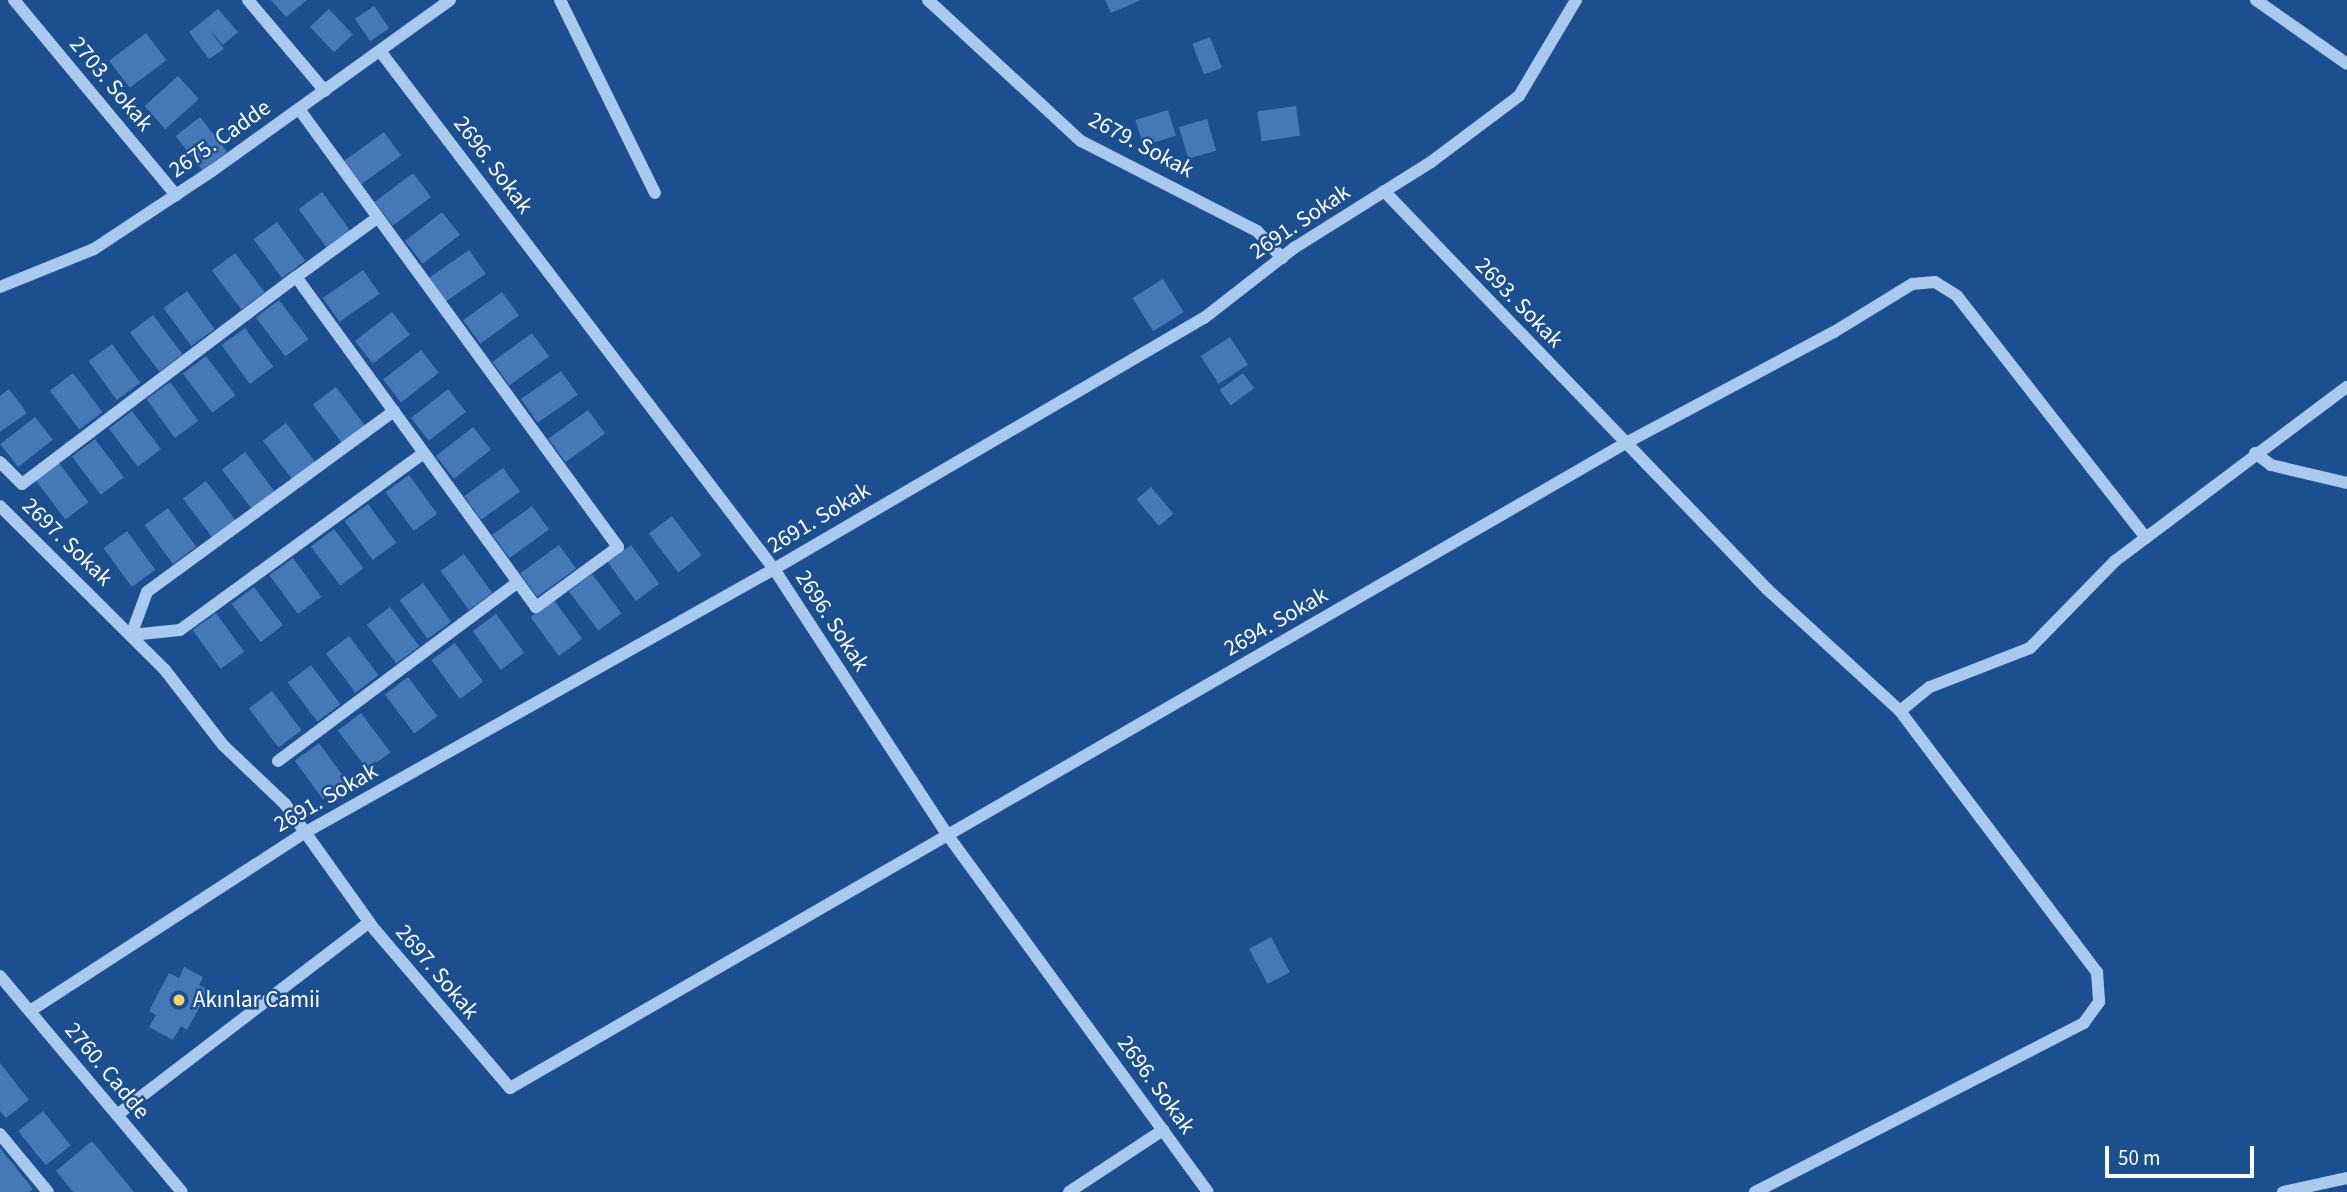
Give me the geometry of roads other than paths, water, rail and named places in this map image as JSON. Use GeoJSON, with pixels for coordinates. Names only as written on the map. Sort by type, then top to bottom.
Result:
{"type":"FeatureCollection","features":[{"type":"Feature","properties":{"kind":"street","name":"2703. Sokak"},"geometry":{"type":"LineString","coordinates":[[14,0],[176,195]]}},
{"type":"Feature","properties":{"kind":"street"},"geometry":{"type":"LineString","coordinates":[[248,0],[325,90]]}},
{"type":"Feature","properties":{"kind":"street","name":"2675. Cadde"},"geometry":{"type":"LineString","coordinates":[[0,287],[94,249],[176,195],[450,0]]}},
{"type":"Feature","properties":{"kind":"street"},"geometry":{"type":"LineString","coordinates":[[560,0],[654,193]]}},
{"type":"Feature","properties":{"kind":"street","name":"2679. Sokak"},"geometry":{"type":"LineString","coordinates":[[928,0],[1081,141],[1257,231],[1282,258]]}},
{"type":"Feature","properties":{"kind":"street","name":"2691. Sokak"},"geometry":{"type":"LineString","coordinates":[[30,1011],[306,832],[774,569],[1204,318],[1282,258],[1384,191],[1519,96],[1576,0]]}},
{"type":"Feature","properties":{"kind":"street"},"geometry":{"type":"LineString","coordinates":[[2256,0],[2347,64]]}},
{"type":"Feature","properties":{"kind":"street","name":"2696. Sokak"},"geometry":{"type":"LineString","coordinates":[[380,51],[774,569],[949,838],[1209,1192]]}},
{"type":"Feature","properties":{"kind":"street"},"geometry":{"type":"LineString","coordinates":[[296,277],[536,607],[618,547],[299,108]]}},
{"type":"Feature","properties":{"kind":"street","name":"2693. Sokak"},"geometry":{"type":"LineString","coordinates":[[1384,191],[1624,444],[1767,589],[1900,711],[2097,972],[2099,1002],[2090,1018],[2076,1028],[1755,1192]]}},
{"type":"Feature","properties":{"kind":"street"},"geometry":{"type":"LineString","coordinates":[[0,462],[22,484],[377,218]]}},
{"type":"Feature","properties":{"kind":"street","name":"2694. Sokak"},"geometry":{"type":"LineString","coordinates":[[949,838],[1624,444],[1834,332],[1912,284],[1935,282],[1957,296],[2146,538]]}},
{"type":"Feature","properties":{"kind":"street"},"geometry":{"type":"LineString","coordinates":[[1900,711],[1930,687],[2030,648],[2115,561],[2255,453],[2347,387]]}},
{"type":"Feature","properties":{"kind":"street"},"geometry":{"type":"LineString","coordinates":[[394,411],[147,592],[131,635],[180,630],[424,453]]}},
{"type":"Feature","properties":{"kind":"street"},"geometry":{"type":"LineString","coordinates":[[2255,453],[2271,465],[2347,483]]}},
{"type":"Feature","properties":{"kind":"street","name":"2697. Sokak"},"geometry":{"type":"LineString","coordinates":[[0,506],[131,635],[223,745],[285,804],[369,922],[510,1088],[949,838]]}},
{"type":"Feature","properties":{"kind":"street"},"geometry":{"type":"LineString","coordinates":[[278,761],[518,582]]}},
{"type":"Feature","properties":{"kind":"street"},"geometry":{"type":"LineString","coordinates":[[117,1115],[369,922]]}},
{"type":"Feature","properties":{"kind":"street","name":"2760. Cadde"},"geometry":{"type":"LineString","coordinates":[[0,976],[182,1192]]}},
{"type":"Feature","properties":{"kind":"street"},"geometry":{"type":"LineString","coordinates":[[1069,1192],[1163,1130]]}},
{"type":"Feature","properties":{"kind":"street"},"geometry":{"type":"LineString","coordinates":[[0,1134],[48,1192]]}},
{"type":"Feature","properties":{"kind":"street"},"geometry":{"type":"LineString","coordinates":[[2283,1192],[2347,1178]]}},
{"type":"Feature","properties":{"kind":"place","name":"Akınlar Camii"},"geometry":{"type":"Point","coordinates":[179,1000]}}]}
